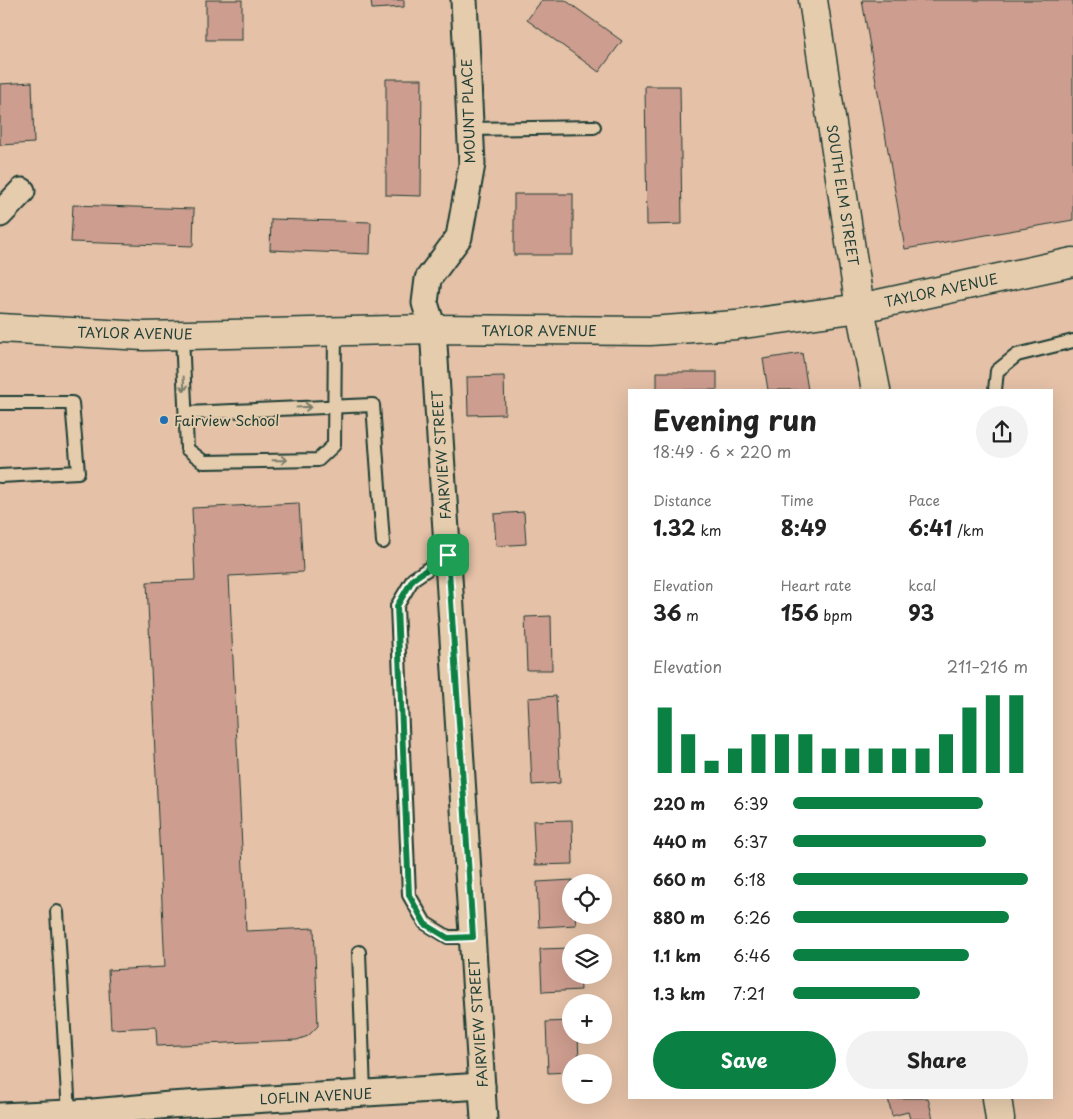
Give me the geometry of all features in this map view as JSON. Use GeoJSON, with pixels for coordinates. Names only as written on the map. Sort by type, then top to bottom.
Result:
{"type":"FeatureCollection","features":[{"type":"Feature","properties":{"kind":"street","name":"MOUNT PLACE"},"geometry":{"type":"LineString","coordinates":[[433,329],[425,303],[428,279],[459,238],[472,164],[464,0]]}},
{"type":"Feature","properties":{"kind":"street","name":"SOUTH ELM STREET"},"geometry":{"type":"LineString","coordinates":[[813,0],[860,308],[876,389]]}},
{"type":"Feature","properties":{"kind":"street"},"geometry":{"type":"LineString","coordinates":[[0,214],[22,191]]}},
{"type":"Feature","properties":{"kind":"street","name":"TAYLOR AVENUE"},"geometry":{"type":"LineString","coordinates":[[0,328],[144,336],[433,329],[650,331],[736,325],[860,308],[1073,262]]}},
{"type":"Feature","properties":{"kind":"street","name":"FAIRVIEW STREET"},"geometry":{"type":"LineString","coordinates":[[433,329],[484,1119]]}},
{"type":"Feature","properties":{"kind":"street","name":"LOFLIN AVENUE"},"geometry":{"type":"LineString","coordinates":[[0,1116],[85,1115],[170,1105],[482,1086]]}},
{"type":"Feature","properties":{"kind":"street"},"geometry":{"type":"LineString","coordinates":[[997,1099],[1000,1119]]}},
{"type":"Feature","properties":{"kind":"lane"},"geometry":{"type":"LineString","coordinates":[[470,129],[594,127]]}},
{"type":"Feature","properties":{"kind":"lane"},"geometry":{"type":"LineString","coordinates":[[182,335],[187,450],[204,462],[318,460],[334,445],[335,332]]}},
{"type":"Feature","properties":{"kind":"lane"},"geometry":{"type":"LineString","coordinates":[[995,389],[997,371],[1017,355],[1073,341]]}},
{"type":"Feature","properties":{"kind":"lane"},"geometry":{"type":"LineString","coordinates":[[0,404],[72,403],[78,472],[0,476]]}},
{"type":"Feature","properties":{"kind":"lane"},"geometry":{"type":"LineString","coordinates":[[186,413],[373,405],[383,542]]}},
{"type":"Feature","properties":{"kind":"lane"},"geometry":{"type":"LineString","coordinates":[[448,555],[413,579],[397,606],[409,895],[425,924],[448,938],[473,937]]}},
{"type":"Feature","properties":{"kind":"lane"},"geometry":{"type":"LineString","coordinates":[[57,912],[85,1115]]}},
{"type":"Feature","properties":{"kind":"lane"},"geometry":{"type":"LineString","coordinates":[[359,952],[364,1093]]}},
{"type":"Feature","properties":{"kind":"building"},"geometry":{"type":"Polygon","coordinates":[[[206,0],[242,0],[242,40],[206,40],[206,0]]]}},
{"type":"Feature","properties":{"kind":"building"},"geometry":{"type":"Polygon","coordinates":[[[371,0],[404,0],[404,7],[372,9],[371,0]]]}},
{"type":"Feature","properties":{"kind":"building"},"geometry":{"type":"Polygon","coordinates":[[[542,0],[565,0],[622,41],[599,72],[527,20],[542,0]]]}},
{"type":"Feature","properties":{"kind":"building"},"geometry":{"type":"Polygon","coordinates":[[[862,0],[1073,0],[1073,220],[905,249],[862,0]]]}},
{"type":"Feature","properties":{"kind":"building"},"geometry":{"type":"Polygon","coordinates":[[[386,79],[422,79],[421,196],[386,195],[386,79]]]}},
{"type":"Feature","properties":{"kind":"building"},"geometry":{"type":"Polygon","coordinates":[[[32,82],[34,143],[0,145],[0,84],[32,82]]]}},
{"type":"Feature","properties":{"kind":"building"},"geometry":{"type":"Polygon","coordinates":[[[645,86],[680,86],[682,224],[647,225],[645,86]]]}},
{"type":"Feature","properties":{"kind":"building"},"geometry":{"type":"Polygon","coordinates":[[[514,194],[573,194],[573,255],[514,255],[514,194]]]}},
{"type":"Feature","properties":{"kind":"building"},"geometry":{"type":"Polygon","coordinates":[[[73,205],[194,209],[193,246],[71,242],[73,205]]]}},
{"type":"Feature","properties":{"kind":"building"},"geometry":{"type":"Polygon","coordinates":[[[271,219],[371,222],[370,254],[270,250],[271,219]]]}},
{"type":"Feature","properties":{"kind":"building"},"geometry":{"type":"Polygon","coordinates":[[[802,353],[808,389],[768,389],[763,359],[802,353]]]}},
{"type":"Feature","properties":{"kind":"building"},"geometry":{"type":"Polygon","coordinates":[[[657,372],[717,372],[717,389],[657,389],[657,372]]]}},
{"type":"Feature","properties":{"kind":"building"},"geometry":{"type":"Polygon","coordinates":[[[504,376],[505,414],[468,415],[467,377],[504,376]]]}},
{"type":"Feature","properties":{"kind":"building"},"geometry":{"type":"Polygon","coordinates":[[[299,503],[303,572],[229,576],[246,931],[314,928],[318,1026],[308,1036],[297,1040],[157,1046],[156,1027],[111,1029],[108,970],[165,967],[147,582],[195,580],[192,508],[299,503]]]}},
{"type":"Feature","properties":{"kind":"building"},"geometry":{"type":"Polygon","coordinates":[[[524,512],[526,544],[496,546],[494,514],[524,512]]]}},
{"type":"Feature","properties":{"kind":"building"},"geometry":{"type":"Polygon","coordinates":[[[551,616],[552,670],[527,670],[525,617],[551,616]]]}},
{"type":"Feature","properties":{"kind":"building"},"geometry":{"type":"Polygon","coordinates":[[[556,696],[560,783],[532,785],[528,698],[556,696]]]}},
{"type":"Feature","properties":{"kind":"building"},"geometry":{"type":"Polygon","coordinates":[[[572,820],[573,864],[535,865],[533,821],[572,820]]]}},
{"type":"Feature","properties":{"kind":"building"},"geometry":{"type":"Polygon","coordinates":[[[562,881],[562,924],[576,925],[539,927],[537,882],[562,881]]]}},
{"type":"Feature","properties":{"kind":"building"},"geometry":{"type":"Polygon","coordinates":[[[562,948],[562,984],[581,984],[581,990],[542,992],[540,949],[562,948]]]}},
{"type":"Feature","properties":{"kind":"building"},"geometry":{"type":"Polygon","coordinates":[[[562,1021],[562,1044],[578,1044],[579,1054],[562,1054],[562,1072],[548,1073],[546,1022],[562,1021]]]}},
{"type":"Feature","properties":{"kind":"building"},"geometry":{"type":"Polygon","coordinates":[[[888,1099],[928,1099],[933,1119],[910,1119],[908,1112],[892,1116],[888,1099]]]}},
{"type":"Feature","properties":{"kind":"place","name":"Fairview School"},"geometry":{"type":"Point","coordinates":[164,420]}},
{"type":"Feature","properties":{"kind":"route"},"geometry":{"type":"LineString","coordinates":[[448,555],[473,937],[448,938],[425,924],[409,895],[397,606],[413,579],[448,555]]}}]}
